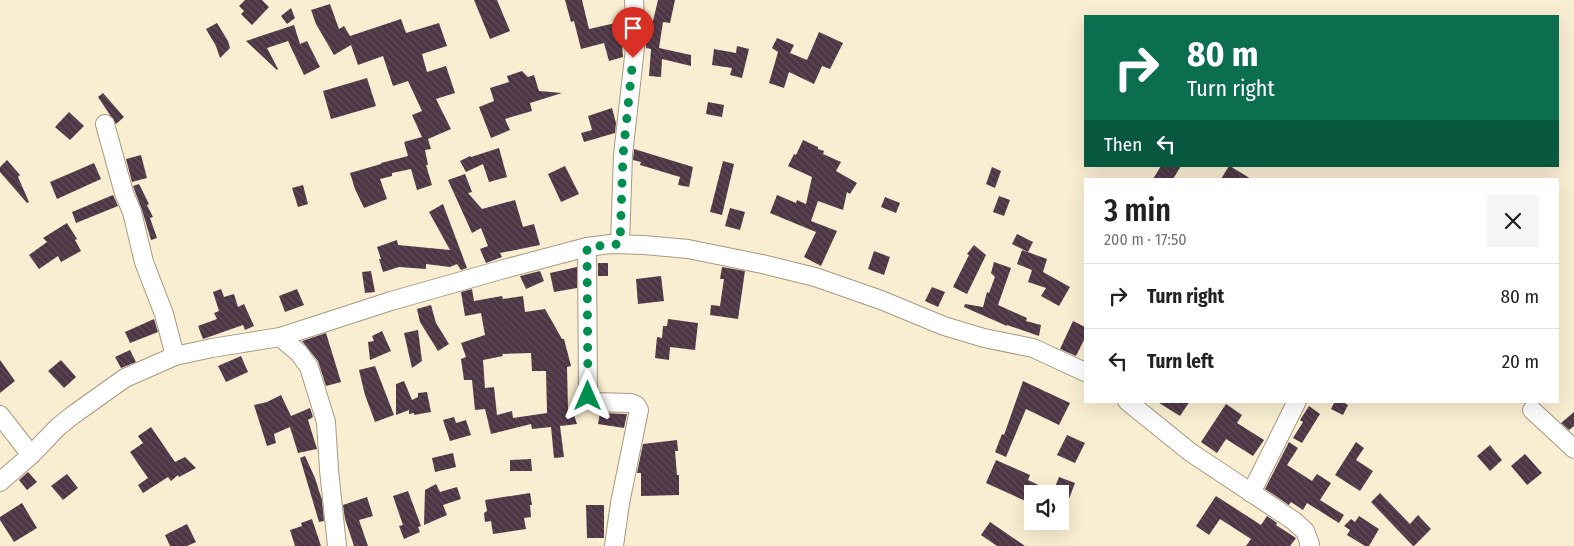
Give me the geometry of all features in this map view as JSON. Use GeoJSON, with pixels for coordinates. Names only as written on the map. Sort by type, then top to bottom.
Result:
{"type":"FeatureCollection","features":[{"type":"Feature","properties":{"kind":"street"},"geometry":{"type":"LineString","coordinates":[[620,244],[623,155],[636,39],[634,0]]}},
{"type":"Feature","properties":{"kind":"street"},"geometry":{"type":"LineString","coordinates":[[105,124],[124,193],[132,212],[144,262],[164,314],[175,356]]}},
{"type":"Feature","properties":{"kind":"street"},"geometry":{"type":"LineString","coordinates":[[0,482],[31,455],[58,427],[105,392],[125,378],[175,356],[280,337],[400,298],[504,268],[587,247],[620,244],[688,249],[815,277],[881,300],[944,326],[984,338],[1033,348],[1084,372]]}},
{"type":"Feature","properties":{"kind":"street"},"geometry":{"type":"LineString","coordinates":[[587,247],[588,396],[590,401],[596,402],[631,403],[636,405],[639,410],[620,503],[614,546]]}},
{"type":"Feature","properties":{"kind":"street"},"geometry":{"type":"LineString","coordinates":[[280,337],[299,353],[310,367],[326,422],[337,546]]}},
{"type":"Feature","properties":{"kind":"street"},"geometry":{"type":"LineString","coordinates":[[1129,403],[1190,452],[1294,521],[1305,531],[1309,546]]}},
{"type":"Feature","properties":{"kind":"street"},"geometry":{"type":"LineString","coordinates":[[1251,493],[1295,403]]}},
{"type":"Feature","properties":{"kind":"street"},"geometry":{"type":"LineString","coordinates":[[1532,410],[1574,449]]}},
{"type":"Feature","properties":{"kind":"street"},"geometry":{"type":"LineString","coordinates":[[0,415],[31,455]]}},
{"type":"Feature","properties":{"kind":"building"},"geometry":{"type":"Polygon","coordinates":[[[245,0],[262,0],[269,7],[252,25],[241,14],[244,11],[239,6],[245,0]]]}},
{"type":"Feature","properties":{"kind":"building"},"geometry":{"type":"Polygon","coordinates":[[[474,0],[497,0],[510,31],[490,39],[474,0]]]}},
{"type":"Feature","properties":{"kind":"building"},"geometry":{"type":"Polygon","coordinates":[[[565,0],[582,0],[589,29],[620,22],[625,42],[625,45],[622,44],[623,57],[609,61],[604,43],[581,49],[574,21],[571,22],[565,0]]]}},
{"type":"Feature","properties":{"kind":"building"},"geometry":{"type":"Polygon","coordinates":[[[658,0],[675,0],[670,23],[663,22],[659,48],[691,55],[691,66],[662,59],[661,77],[649,76],[651,49],[646,48],[646,20],[653,21],[658,0]]]}},
{"type":"Feature","properties":{"kind":"building"},"geometry":{"type":"Polygon","coordinates":[[[330,4],[339,29],[344,26],[350,36],[401,19],[406,33],[439,23],[447,46],[422,54],[427,72],[446,66],[455,93],[436,99],[451,129],[428,139],[431,149],[425,150],[428,165],[426,165],[432,185],[417,190],[411,169],[392,173],[392,176],[380,179],[387,199],[364,208],[350,173],[408,156],[404,142],[422,137],[412,115],[422,111],[408,81],[393,86],[383,56],[358,65],[351,45],[334,55],[316,24],[311,10],[330,4]]]}},
{"type":"Feature","properties":{"kind":"building"},"geometry":{"type":"Polygon","coordinates":[[[291,8],[295,18],[287,24],[281,16],[291,8]]]}},
{"type":"Feature","properties":{"kind":"building"},"geometry":{"type":"Polygon","coordinates":[[[217,23],[230,48],[220,58],[216,46],[206,29],[217,23]]]}},
{"type":"Feature","properties":{"kind":"building"},"geometry":{"type":"Polygon","coordinates":[[[294,25],[300,44],[307,41],[320,67],[304,75],[288,41],[267,48],[277,70],[246,41],[294,25]]]}},
{"type":"Feature","properties":{"kind":"building"},"geometry":{"type":"Polygon","coordinates":[[[819,32],[843,43],[830,69],[822,66],[814,84],[789,72],[784,88],[769,83],[778,52],[772,48],[777,38],[794,45],[790,53],[807,60],[819,32]]]}},
{"type":"Feature","properties":{"kind":"building"},"geometry":{"type":"Polygon","coordinates":[[[737,46],[749,49],[742,78],[730,75],[732,68],[712,65],[714,49],[736,53],[737,46]]]}},
{"type":"Feature","properties":{"kind":"building"},"geometry":{"type":"Polygon","coordinates":[[[522,71],[528,77],[534,75],[539,91],[562,93],[530,103],[532,111],[505,119],[510,130],[491,138],[479,107],[494,101],[490,88],[509,82],[507,76],[522,71]]]}},
{"type":"Feature","properties":{"kind":"building"},"geometry":{"type":"Polygon","coordinates":[[[367,78],[376,106],[331,119],[323,91],[367,78]]]}},
{"type":"Feature","properties":{"kind":"building"},"geometry":{"type":"Polygon","coordinates":[[[103,93],[124,117],[116,124],[98,97],[103,93]]]}},
{"type":"Feature","properties":{"kind":"building"},"geometry":{"type":"Polygon","coordinates":[[[708,102],[724,105],[722,117],[706,114],[708,102]]]}},
{"type":"Feature","properties":{"kind":"building"},"geometry":{"type":"Polygon","coordinates":[[[612,108],[616,123],[615,133],[584,142],[581,133],[592,130],[588,116],[612,108]]]}},
{"type":"Feature","properties":{"kind":"building"},"geometry":{"type":"Polygon","coordinates":[[[69,112],[84,126],[70,140],[55,127],[69,112]]]}},
{"type":"Feature","properties":{"kind":"building"},"geometry":{"type":"Polygon","coordinates":[[[803,140],[824,151],[823,154],[841,162],[836,171],[857,183],[850,194],[847,192],[843,210],[818,201],[811,221],[837,231],[821,266],[804,257],[816,232],[770,213],[777,195],[796,203],[797,200],[806,204],[812,177],[788,166],[803,140]]]}},
{"type":"Feature","properties":{"kind":"building"},"geometry":{"type":"Polygon","coordinates":[[[499,148],[507,177],[489,182],[483,164],[466,172],[460,161],[470,156],[499,148]]]}},
{"type":"Feature","properties":{"kind":"building"},"geometry":{"type":"Polygon","coordinates":[[[634,149],[693,167],[689,187],[678,185],[680,177],[640,165],[641,162],[633,160],[634,149]]]}},
{"type":"Feature","properties":{"kind":"building"},"geometry":{"type":"Polygon","coordinates":[[[141,155],[147,178],[132,182],[126,159],[141,155]]]}},
{"type":"Feature","properties":{"kind":"building"},"geometry":{"type":"Polygon","coordinates":[[[7,160],[20,175],[18,177],[29,202],[27,203],[0,172],[0,167],[7,160]]]}},
{"type":"Feature","properties":{"kind":"building"},"geometry":{"type":"Polygon","coordinates":[[[723,161],[734,164],[722,215],[710,212],[723,161]]]}},
{"type":"Feature","properties":{"kind":"building"},"geometry":{"type":"Polygon","coordinates":[[[94,163],[101,179],[57,199],[50,182],[94,163]]]}},
{"type":"Feature","properties":{"kind":"building"},"geometry":{"type":"Polygon","coordinates":[[[565,166],[579,194],[561,202],[548,174],[565,166]]]}},
{"type":"Feature","properties":{"kind":"building"},"geometry":{"type":"Polygon","coordinates":[[[992,167],[1001,171],[995,188],[986,184],[992,167]]]}},
{"type":"Feature","properties":{"kind":"building"},"geometry":{"type":"Polygon","coordinates":[[[1160,167],[1180,167],[1174,178],[1154,178],[1160,167]]]}},
{"type":"Feature","properties":{"kind":"building"},"geometry":{"type":"Polygon","coordinates":[[[1228,167],[1232,167],[1249,178],[1222,178],[1228,167]]]}},
{"type":"Feature","properties":{"kind":"building"},"geometry":{"type":"Polygon","coordinates":[[[465,174],[472,192],[468,193],[482,209],[515,200],[523,227],[534,224],[540,245],[500,253],[502,257],[486,263],[480,249],[488,246],[481,228],[472,233],[448,180],[465,174]]]}},
{"type":"Feature","properties":{"kind":"building"},"geometry":{"type":"Polygon","coordinates":[[[139,184],[153,217],[150,218],[157,238],[151,240],[133,186],[139,184]]]}},
{"type":"Feature","properties":{"kind":"building"},"geometry":{"type":"Polygon","coordinates":[[[303,185],[308,204],[298,207],[292,188],[303,185]]]}},
{"type":"Feature","properties":{"kind":"building"},"geometry":{"type":"Polygon","coordinates":[[[113,195],[118,206],[76,223],[72,212],[113,195]]]}},
{"type":"Feature","properties":{"kind":"building"},"geometry":{"type":"Polygon","coordinates":[[[999,196],[1010,200],[1004,216],[993,212],[999,196]]]}},
{"type":"Feature","properties":{"kind":"building"},"geometry":{"type":"Polygon","coordinates":[[[885,197],[900,203],[896,213],[881,207],[885,197]]]}},
{"type":"Feature","properties":{"kind":"building"},"geometry":{"type":"Polygon","coordinates":[[[443,204],[467,268],[461,270],[457,264],[450,267],[426,264],[426,269],[399,267],[383,272],[377,247],[397,240],[398,245],[450,250],[429,212],[443,204]]]}},
{"type":"Feature","properties":{"kind":"building"},"geometry":{"type":"Polygon","coordinates":[[[730,208],[745,212],[740,230],[725,226],[730,208]]]}},
{"type":"Feature","properties":{"kind":"building"},"geometry":{"type":"Polygon","coordinates":[[[67,223],[77,239],[75,240],[81,251],[61,262],[58,256],[39,269],[29,255],[47,242],[43,238],[67,223]]]}},
{"type":"Feature","properties":{"kind":"building"},"geometry":{"type":"Polygon","coordinates":[[[1017,234],[1033,242],[1028,252],[1012,244],[1017,234]]]}},
{"type":"Feature","properties":{"kind":"building"},"geometry":{"type":"Polygon","coordinates":[[[974,245],[986,255],[967,294],[953,287],[969,255],[967,254],[974,245]]]}},
{"type":"Feature","properties":{"kind":"building"},"geometry":{"type":"Polygon","coordinates":[[[1022,250],[1047,259],[1043,272],[1070,287],[1059,306],[1041,296],[1046,288],[1028,282],[1032,270],[1017,264],[1022,250]]]}},
{"type":"Feature","properties":{"kind":"building"},"geometry":{"type":"Polygon","coordinates":[[[874,251],[890,257],[884,275],[868,269],[874,251]]]}},
{"type":"Feature","properties":{"kind":"building"},"geometry":{"type":"Polygon","coordinates":[[[994,262],[1011,268],[998,305],[1027,318],[1026,321],[1041,325],[1039,336],[1007,326],[964,307],[965,304],[983,307],[987,292],[989,293],[995,277],[991,273],[994,262]]]}},
{"type":"Feature","properties":{"kind":"building"},"geometry":{"type":"Polygon","coordinates":[[[598,263],[608,263],[608,276],[598,276],[598,263]]]}},
{"type":"Feature","properties":{"kind":"building"},"geometry":{"type":"Polygon","coordinates":[[[577,267],[577,288],[554,292],[550,273],[577,267]]]}},
{"type":"Feature","properties":{"kind":"building"},"geometry":{"type":"Polygon","coordinates":[[[722,267],[745,271],[738,319],[710,315],[711,305],[720,306],[724,279],[720,279],[722,267]]]}},
{"type":"Feature","properties":{"kind":"building"},"geometry":{"type":"Polygon","coordinates":[[[371,271],[375,292],[365,293],[362,272],[371,271]]]}},
{"type":"Feature","properties":{"kind":"building"},"geometry":{"type":"Polygon","coordinates":[[[540,271],[544,281],[526,289],[520,276],[540,271]]]}},
{"type":"Feature","properties":{"kind":"building"},"geometry":{"type":"Polygon","coordinates":[[[661,276],[664,301],[638,304],[636,279],[661,276]]]}},
{"type":"Feature","properties":{"kind":"building"},"geometry":{"type":"Polygon","coordinates":[[[932,287],[945,292],[938,307],[925,301],[932,287]]]}},
{"type":"Feature","properties":{"kind":"building"},"geometry":{"type":"Polygon","coordinates":[[[221,289],[224,297],[234,294],[238,307],[244,304],[254,326],[245,330],[243,325],[203,339],[198,326],[217,319],[214,313],[219,311],[213,292],[221,289]]]}},
{"type":"Feature","properties":{"kind":"building"},"geometry":{"type":"Polygon","coordinates":[[[297,289],[304,305],[285,312],[279,296],[297,289]]]}},
{"type":"Feature","properties":{"kind":"building"},"geometry":{"type":"Polygon","coordinates":[[[472,289],[474,301],[502,296],[503,299],[523,296],[525,312],[545,309],[562,339],[564,339],[571,366],[567,367],[568,409],[572,409],[577,424],[560,426],[564,457],[554,458],[551,427],[532,429],[531,424],[491,434],[485,409],[475,410],[472,380],[464,380],[461,359],[466,357],[461,343],[485,335],[481,313],[465,316],[461,292],[472,289]],[[531,353],[502,354],[503,356],[483,360],[485,388],[494,387],[497,415],[512,411],[513,418],[547,413],[546,371],[532,371],[531,353]]]}},
{"type":"Feature","properties":{"kind":"building"},"geometry":{"type":"Polygon","coordinates":[[[431,305],[436,323],[449,344],[438,351],[420,322],[417,309],[431,305]]]}},
{"type":"Feature","properties":{"kind":"building"},"geometry":{"type":"Polygon","coordinates":[[[154,319],[158,332],[130,343],[125,332],[154,319]]]}},
{"type":"Feature","properties":{"kind":"building"},"geometry":{"type":"Polygon","coordinates":[[[668,319],[698,323],[695,350],[670,347],[669,360],[655,358],[657,337],[662,338],[663,326],[667,326],[668,319]]]}},
{"type":"Feature","properties":{"kind":"building"},"geometry":{"type":"Polygon","coordinates":[[[1073,321],[1084,326],[1084,340],[1076,356],[1060,349],[1073,321]]]}},
{"type":"Feature","properties":{"kind":"building"},"geometry":{"type":"Polygon","coordinates":[[[418,330],[422,361],[412,368],[404,333],[418,330]]]}},
{"type":"Feature","properties":{"kind":"building"},"geometry":{"type":"Polygon","coordinates":[[[382,331],[391,351],[370,360],[368,342],[374,341],[372,336],[382,331]]]}},
{"type":"Feature","properties":{"kind":"building"},"geometry":{"type":"Polygon","coordinates":[[[326,333],[341,382],[326,386],[318,361],[302,341],[326,333]]]}},
{"type":"Feature","properties":{"kind":"building"},"geometry":{"type":"Polygon","coordinates":[[[130,350],[136,362],[121,368],[115,357],[130,350]]]}},
{"type":"Feature","properties":{"kind":"building"},"geometry":{"type":"Polygon","coordinates":[[[241,356],[248,372],[226,382],[218,366],[241,356]]]}},
{"type":"Feature","properties":{"kind":"building"},"geometry":{"type":"Polygon","coordinates":[[[0,360],[15,381],[0,393],[0,360]]]}},
{"type":"Feature","properties":{"kind":"building"},"geometry":{"type":"Polygon","coordinates":[[[61,360],[76,377],[64,388],[48,371],[61,360]]]}},
{"type":"Feature","properties":{"kind":"building"},"geometry":{"type":"Polygon","coordinates":[[[375,366],[394,415],[375,422],[365,395],[359,370],[375,366]]]}},
{"type":"Feature","properties":{"kind":"building"},"geometry":{"type":"Polygon","coordinates":[[[404,381],[412,400],[418,397],[418,393],[427,392],[431,412],[414,415],[414,413],[409,414],[409,410],[396,415],[396,384],[404,381]]]}},
{"type":"Feature","properties":{"kind":"building"},"geometry":{"type":"Polygon","coordinates":[[[1023,381],[1070,403],[1059,425],[1026,409],[1006,457],[995,452],[1002,434],[1004,435],[1023,381]]]}},
{"type":"Feature","properties":{"kind":"building"},"geometry":{"type":"Polygon","coordinates":[[[281,395],[291,416],[310,408],[313,417],[308,420],[317,449],[298,453],[290,427],[274,434],[276,443],[267,446],[254,405],[267,402],[281,395]]]}},
{"type":"Feature","properties":{"kind":"building"},"geometry":{"type":"Polygon","coordinates":[[[1159,403],[1189,403],[1180,416],[1159,403]]]}},
{"type":"Feature","properties":{"kind":"building"},"geometry":{"type":"Polygon","coordinates":[[[1334,403],[1348,405],[1343,415],[1331,409],[1334,403]]]}},
{"type":"Feature","properties":{"kind":"building"},"geometry":{"type":"Polygon","coordinates":[[[1226,404],[1242,415],[1237,423],[1264,440],[1253,456],[1226,439],[1217,453],[1201,442],[1226,404]]]}},
{"type":"Feature","properties":{"kind":"building"},"geometry":{"type":"Polygon","coordinates":[[[1309,406],[1320,414],[1302,443],[1293,438],[1303,422],[1300,420],[1309,406]]]}},
{"type":"Feature","properties":{"kind":"building"},"geometry":{"type":"Polygon","coordinates":[[[1574,412],[1574,426],[1569,430],[1561,423],[1574,412]]]}},
{"type":"Feature","properties":{"kind":"building"},"geometry":{"type":"Polygon","coordinates":[[[600,413],[627,414],[624,428],[598,424],[600,413]]]}},
{"type":"Feature","properties":{"kind":"building"},"geometry":{"type":"Polygon","coordinates":[[[454,417],[456,423],[466,420],[471,435],[450,441],[443,420],[454,417]]]}},
{"type":"Feature","properties":{"kind":"building"},"geometry":{"type":"Polygon","coordinates":[[[151,427],[175,462],[185,457],[196,468],[179,477],[178,475],[171,481],[168,477],[143,493],[138,485],[148,478],[130,452],[143,443],[138,436],[151,427]]]}},
{"type":"Feature","properties":{"kind":"building"},"geometry":{"type":"Polygon","coordinates":[[[1067,435],[1085,443],[1075,463],[1057,455],[1067,435]]]}},
{"type":"Feature","properties":{"kind":"building"},"geometry":{"type":"Polygon","coordinates":[[[677,440],[678,451],[675,451],[677,475],[679,475],[679,495],[641,496],[641,473],[637,473],[643,444],[677,440]]]}},
{"type":"Feature","properties":{"kind":"building"},"geometry":{"type":"Polygon","coordinates":[[[1289,442],[1298,448],[1287,465],[1312,481],[1317,474],[1331,483],[1320,500],[1344,515],[1339,523],[1307,503],[1303,510],[1291,502],[1289,505],[1265,489],[1289,442]]]}},
{"type":"Feature","properties":{"kind":"building"},"geometry":{"type":"Polygon","coordinates":[[[1356,442],[1364,448],[1356,460],[1373,471],[1360,491],[1335,475],[1356,442]]]}},
{"type":"Feature","properties":{"kind":"building"},"geometry":{"type":"Polygon","coordinates":[[[1490,445],[1502,460],[1490,471],[1477,456],[1490,445]]]}},
{"type":"Feature","properties":{"kind":"building"},"geometry":{"type":"Polygon","coordinates":[[[453,453],[456,467],[435,472],[432,458],[453,453]]]}},
{"type":"Feature","properties":{"kind":"building"},"geometry":{"type":"Polygon","coordinates":[[[1525,454],[1542,473],[1527,485],[1511,466],[1525,454]]]}},
{"type":"Feature","properties":{"kind":"building"},"geometry":{"type":"Polygon","coordinates":[[[305,456],[322,500],[324,521],[319,522],[300,458],[305,456]]]}},
{"type":"Feature","properties":{"kind":"building"},"geometry":{"type":"Polygon","coordinates":[[[531,459],[532,471],[510,471],[510,460],[531,459]]]}},
{"type":"Feature","properties":{"kind":"building"},"geometry":{"type":"Polygon","coordinates":[[[996,460],[1030,475],[1028,480],[1038,485],[1024,485],[1024,500],[986,483],[996,460]]]}},
{"type":"Feature","properties":{"kind":"building"},"geometry":{"type":"Polygon","coordinates":[[[28,472],[37,482],[27,490],[19,480],[28,472]]]}},
{"type":"Feature","properties":{"kind":"building"},"geometry":{"type":"Polygon","coordinates":[[[67,474],[78,488],[63,500],[51,486],[67,474]]]}},
{"type":"Feature","properties":{"kind":"building"},"geometry":{"type":"Polygon","coordinates":[[[1059,477],[1075,483],[1069,499],[1069,485],[1056,485],[1059,477]]]}},
{"type":"Feature","properties":{"kind":"building"},"geometry":{"type":"Polygon","coordinates":[[[436,484],[440,492],[457,487],[461,499],[443,505],[447,515],[424,525],[425,490],[436,484]]]}},
{"type":"Feature","properties":{"kind":"building"},"geometry":{"type":"Polygon","coordinates":[[[408,491],[421,526],[418,527],[420,532],[404,539],[399,526],[403,525],[393,496],[408,491]]]}},
{"type":"Feature","properties":{"kind":"building"},"geometry":{"type":"Polygon","coordinates":[[[530,493],[531,517],[524,518],[526,529],[493,534],[491,521],[485,522],[484,513],[487,511],[485,500],[530,493]]]}},
{"type":"Feature","properties":{"kind":"building"},"geometry":{"type":"Polygon","coordinates":[[[1380,493],[1410,524],[1418,515],[1431,529],[1414,546],[1371,502],[1380,493]]]}},
{"type":"Feature","properties":{"kind":"building"},"geometry":{"type":"Polygon","coordinates":[[[1216,496],[1261,525],[1267,516],[1277,523],[1276,525],[1296,538],[1290,546],[1246,546],[1251,539],[1220,519],[1209,535],[1196,526],[1216,496]]]}},
{"type":"Feature","properties":{"kind":"building"},"geometry":{"type":"Polygon","coordinates":[[[367,497],[373,516],[359,520],[368,546],[354,546],[345,519],[343,505],[367,497]]]}},
{"type":"Feature","properties":{"kind":"building"},"geometry":{"type":"Polygon","coordinates":[[[22,503],[37,528],[14,542],[0,517],[22,503]]]}},
{"type":"Feature","properties":{"kind":"building"},"geometry":{"type":"Polygon","coordinates":[[[586,505],[604,505],[604,538],[587,538],[586,505]]]}},
{"type":"Feature","properties":{"kind":"building"},"geometry":{"type":"Polygon","coordinates":[[[1359,516],[1379,529],[1369,546],[1365,546],[1347,535],[1350,530],[1344,526],[1351,519],[1355,522],[1359,516]]]}},
{"type":"Feature","properties":{"kind":"building"},"geometry":{"type":"Polygon","coordinates":[[[312,519],[321,546],[295,546],[290,530],[302,526],[301,523],[312,519]]]}},
{"type":"Feature","properties":{"kind":"building"},"geometry":{"type":"Polygon","coordinates":[[[990,522],[1025,546],[997,546],[981,535],[990,522]]]}},
{"type":"Feature","properties":{"kind":"building"},"geometry":{"type":"Polygon","coordinates":[[[187,524],[196,542],[187,546],[170,546],[165,535],[187,524]]]}},
{"type":"Feature","properties":{"kind":"route"},"geometry":{"type":"LineString","coordinates":[[588,396],[587,247],[620,244],[623,155],[633,58]]}}]}
